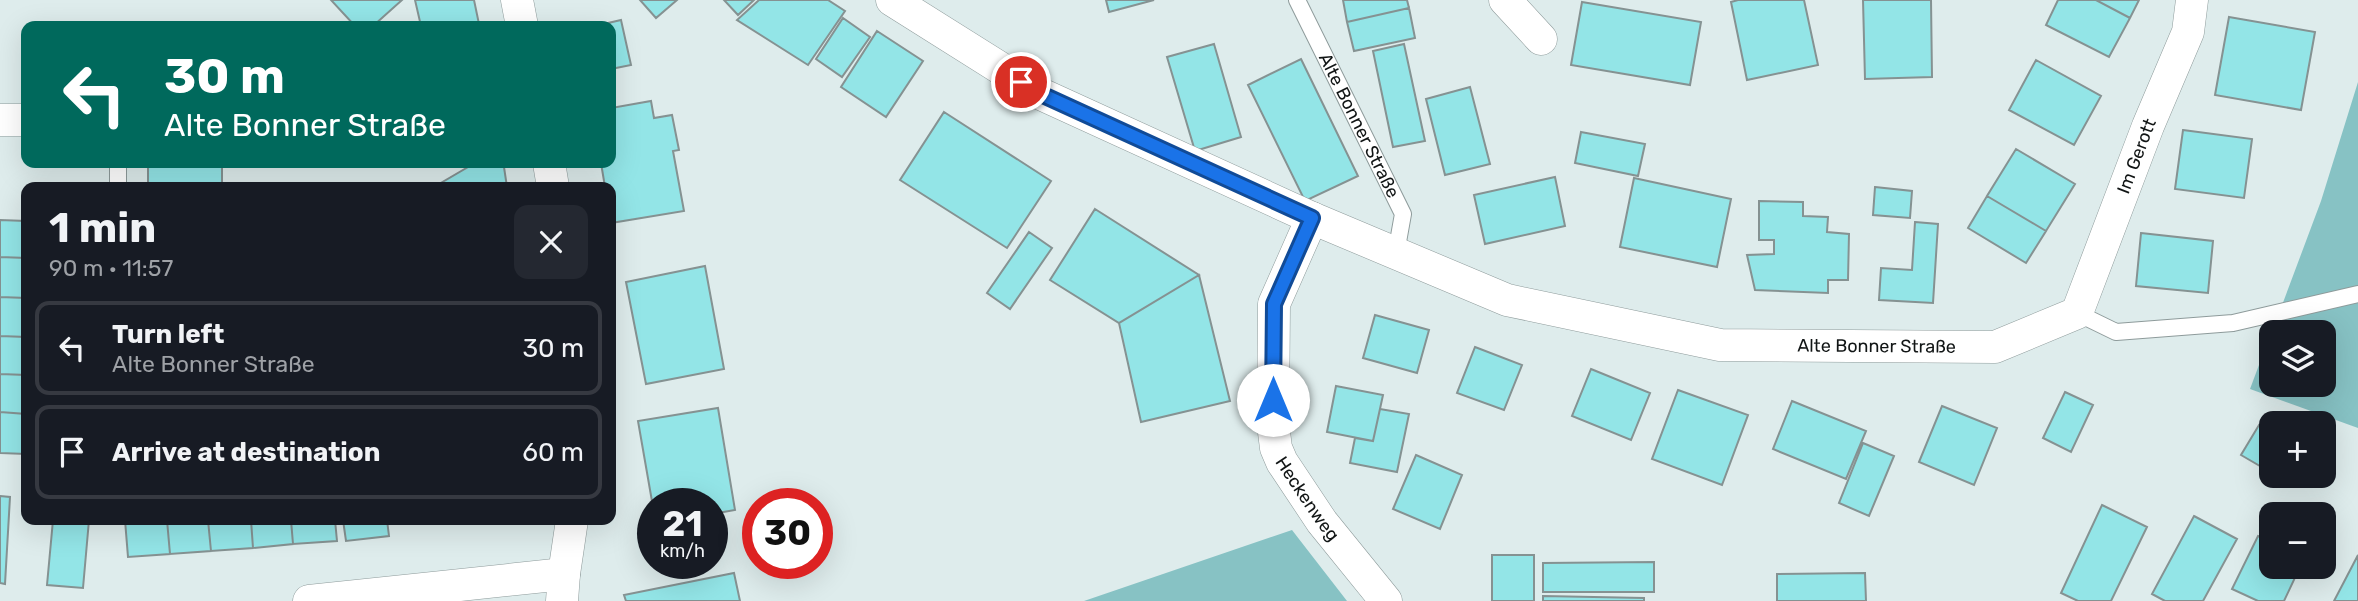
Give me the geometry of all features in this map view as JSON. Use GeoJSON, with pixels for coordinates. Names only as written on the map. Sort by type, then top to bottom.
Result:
{"type":"FeatureCollection","features":[{"type":"Feature","properties":{"kind":"street"},"geometry":{"type":"LineString","coordinates":[[517,0],[521,21]]}},
{"type":"Feature","properties":{"kind":"street","name":"Alte Bonner Straße"},"geometry":{"type":"LineString","coordinates":[[892,0],[1043,95],[1312,218],[1507,300],[1720,345],[1995,347],[2077,313]]}},
{"type":"Feature","properties":{"kind":"street"},"geometry":{"type":"LineString","coordinates":[[1505,0],[1541,39]]}},
{"type":"Feature","properties":{"kind":"street","name":"Im Gerott"},"geometry":{"type":"LineString","coordinates":[[2077,313],[2148,126],[2188,32],[2192,0]]}},
{"type":"Feature","properties":{"kind":"street"},"geometry":{"type":"LineString","coordinates":[[0,120],[21,120]]}},
{"type":"Feature","properties":{"kind":"street","name":"Heckenweg"},"geometry":{"type":"LineString","coordinates":[[1312,218],[1274,304],[1273,424],[1276,448],[1282,462],[1322,522],[1386,601]]}},
{"type":"Feature","properties":{"kind":"street"},"geometry":{"type":"LineString","coordinates":[[309,601],[563,587],[571,525]]}},
{"type":"Feature","properties":{"kind":"lane","name":"Alte Bonner Straße"},"geometry":{"type":"LineString","coordinates":[[1297,0],[1403,214],[1396,253]]}},
{"type":"Feature","properties":{"kind":"lane"},"geometry":{"type":"LineString","coordinates":[[2077,313],[2116,332],[2233,323],[2358,295]]}},
{"type":"Feature","properties":{"kind":"shaded area"},"geometry":{"type":"Polygon","coordinates":[[[2358,82],[2358,428],[2336,420],[2336,411],[2311,411],[2272,397],[2336,397],[2336,320],[2276,320],[2321,201],[2358,82]]]}},
{"type":"Feature","properties":{"kind":"shaded area"},"geometry":{"type":"Polygon","coordinates":[[[2259,365],[2259,392],[2250,389],[2259,365]]]}},
{"type":"Feature","properties":{"kind":"shaded area"},"geometry":{"type":"Polygon","coordinates":[[[1292,530],[1347,601],[1084,601],[1292,530]]]}},
{"type":"Feature","properties":{"kind":"building"},"geometry":{"type":"Polygon","coordinates":[[[331,0],[402,0],[379,21],[350,21],[331,0]]]}},
{"type":"Feature","properties":{"kind":"building"},"geometry":{"type":"Polygon","coordinates":[[[415,0],[474,0],[478,21],[420,21],[415,0]]]}},
{"type":"Feature","properties":{"kind":"building"},"geometry":{"type":"Polygon","coordinates":[[[640,0],[677,0],[656,18],[640,0]]]}},
{"type":"Feature","properties":{"kind":"building"},"geometry":{"type":"Polygon","coordinates":[[[724,0],[754,0],[738,15],[724,0]]]}},
{"type":"Feature","properties":{"kind":"building"},"geometry":{"type":"Polygon","coordinates":[[[759,0],[828,0],[845,11],[808,65],[737,20],[759,0]]]}},
{"type":"Feature","properties":{"kind":"building"},"geometry":{"type":"Polygon","coordinates":[[[1106,0],[1154,0],[1109,12],[1106,0]]]}},
{"type":"Feature","properties":{"kind":"building"},"geometry":{"type":"Polygon","coordinates":[[[1343,0],[1407,0],[1409,8],[1347,22],[1343,0]]]}},
{"type":"Feature","properties":{"kind":"building"},"geometry":{"type":"Polygon","coordinates":[[[1804,0],[1818,65],[1747,80],[1731,2],[1804,0]]]}},
{"type":"Feature","properties":{"kind":"building"},"geometry":{"type":"Polygon","coordinates":[[[1863,0],[1931,0],[1932,77],[1865,79],[1863,0]]]}},
{"type":"Feature","properties":{"kind":"building"},"geometry":{"type":"Polygon","coordinates":[[[2058,0],[2096,0],[2130,18],[2109,57],[2046,25],[2058,0]]]}},
{"type":"Feature","properties":{"kind":"building"},"geometry":{"type":"Polygon","coordinates":[[[2096,0],[2139,0],[2130,18],[2096,0]]]}},
{"type":"Feature","properties":{"kind":"building"},"geometry":{"type":"Polygon","coordinates":[[[1582,2],[1701,22],[1690,85],[1571,65],[1582,2]]]}},
{"type":"Feature","properties":{"kind":"building"},"geometry":{"type":"Polygon","coordinates":[[[1409,8],[1415,38],[1354,51],[1347,22],[1409,8]]]}},
{"type":"Feature","properties":{"kind":"building"},"geometry":{"type":"Polygon","coordinates":[[[2229,17],[2315,32],[2301,110],[2215,95],[2229,17]]]}},
{"type":"Feature","properties":{"kind":"building"},"geometry":{"type":"Polygon","coordinates":[[[843,18],[870,37],[842,77],[816,59],[843,18]]]}},
{"type":"Feature","properties":{"kind":"building"},"geometry":{"type":"Polygon","coordinates":[[[621,20],[631,65],[616,68],[616,21],[621,20]]]}},
{"type":"Feature","properties":{"kind":"building"},"geometry":{"type":"Polygon","coordinates":[[[877,31],[923,61],[886,117],[841,87],[877,31]]]}},
{"type":"Feature","properties":{"kind":"building"},"geometry":{"type":"Polygon","coordinates":[[[1214,44],[1241,137],[1195,151],[1167,57],[1214,44]]]}},
{"type":"Feature","properties":{"kind":"building"},"geometry":{"type":"Polygon","coordinates":[[[1404,44],[1425,141],[1393,147],[1373,51],[1404,44]]]}},
{"type":"Feature","properties":{"kind":"building"},"geometry":{"type":"Polygon","coordinates":[[[1301,59],[1358,176],[1305,201],[1248,85],[1301,59]]]}},
{"type":"Feature","properties":{"kind":"building"},"geometry":{"type":"Polygon","coordinates":[[[2036,60],[2101,96],[2074,145],[2009,110],[2036,60]]]}},
{"type":"Feature","properties":{"kind":"building"},"geometry":{"type":"Polygon","coordinates":[[[1470,87],[1490,164],[1445,175],[1426,99],[1470,87]]]}},
{"type":"Feature","properties":{"kind":"building"},"geometry":{"type":"Polygon","coordinates":[[[651,101],[654,118],[672,115],[679,150],[673,151],[684,211],[616,222],[616,182],[604,182],[602,168],[616,168],[616,107],[651,101]]]}},
{"type":"Feature","properties":{"kind":"building"},"geometry":{"type":"Polygon","coordinates":[[[944,112],[1051,181],[1007,248],[900,180],[944,112]]]}},
{"type":"Feature","properties":{"kind":"building"},"geometry":{"type":"Polygon","coordinates":[[[2183,130],[2252,139],[2244,198],[2175,189],[2183,130]]]}},
{"type":"Feature","properties":{"kind":"building"},"geometry":{"type":"Polygon","coordinates":[[[1581,132],[1645,144],[1638,176],[1575,163],[1581,132]]]}},
{"type":"Feature","properties":{"kind":"building"},"geometry":{"type":"Polygon","coordinates":[[[2016,149],[2075,184],[2046,231],[1987,196],[2016,149]]]}},
{"type":"Feature","properties":{"kind":"building"},"geometry":{"type":"Polygon","coordinates":[[[148,168],[222,168],[222,182],[148,182],[148,168]]]}},
{"type":"Feature","properties":{"kind":"building"},"geometry":{"type":"Polygon","coordinates":[[[466,168],[504,168],[506,182],[443,182],[466,168]]]}},
{"type":"Feature","properties":{"kind":"building"},"geometry":{"type":"Polygon","coordinates":[[[1555,177],[1565,226],[1485,244],[1474,195],[1555,177]]]}},
{"type":"Feature","properties":{"kind":"building"},"geometry":{"type":"Polygon","coordinates":[[[1634,178],[1731,199],[1717,267],[1620,247],[1634,178]]]}},
{"type":"Feature","properties":{"kind":"building"},"geometry":{"type":"Polygon","coordinates":[[[1875,187],[1912,191],[1910,218],[1873,215],[1875,187]]]}},
{"type":"Feature","properties":{"kind":"building"},"geometry":{"type":"Polygon","coordinates":[[[1987,196],[2046,231],[2026,263],[1968,228],[1987,196]]]}},
{"type":"Feature","properties":{"kind":"building"},"geometry":{"type":"Polygon","coordinates":[[[1759,201],[1803,202],[1803,216],[1828,217],[1827,232],[1849,234],[1848,280],[1828,280],[1828,293],[1755,290],[1747,255],[1774,254],[1774,240],[1759,240],[1759,201]]]}},
{"type":"Feature","properties":{"kind":"building"},"geometry":{"type":"Polygon","coordinates":[[[1095,209],[1199,275],[1119,323],[1050,280],[1095,209]]]}},
{"type":"Feature","properties":{"kind":"building"},"geometry":{"type":"Polygon","coordinates":[[[0,220],[21,221],[21,258],[0,257],[0,220]]]}},
{"type":"Feature","properties":{"kind":"building"},"geometry":{"type":"Polygon","coordinates":[[[1915,222],[1938,224],[1933,303],[1879,300],[1881,268],[1912,270],[1915,222]]]}},
{"type":"Feature","properties":{"kind":"building"},"geometry":{"type":"Polygon","coordinates":[[[1029,232],[1052,248],[1010,309],[987,293],[1029,232]]]}},
{"type":"Feature","properties":{"kind":"building"},"geometry":{"type":"Polygon","coordinates":[[[2141,233],[2213,241],[2208,293],[2136,286],[2141,233]]]}},
{"type":"Feature","properties":{"kind":"building"},"geometry":{"type":"Polygon","coordinates":[[[0,257],[21,258],[21,298],[0,297],[0,257]]]}},
{"type":"Feature","properties":{"kind":"building"},"geometry":{"type":"Polygon","coordinates":[[[705,266],[724,369],[646,384],[626,282],[705,266]]]}},
{"type":"Feature","properties":{"kind":"building"},"geometry":{"type":"Polygon","coordinates":[[[1199,275],[1230,401],[1141,422],[1119,323],[1199,275]]]}},
{"type":"Feature","properties":{"kind":"building"},"geometry":{"type":"Polygon","coordinates":[[[0,297],[21,298],[21,337],[0,336],[0,297]]]}},
{"type":"Feature","properties":{"kind":"building"},"geometry":{"type":"Polygon","coordinates":[[[1375,315],[1429,330],[1417,373],[1363,358],[1375,315]]]}},
{"type":"Feature","properties":{"kind":"building"},"geometry":{"type":"Polygon","coordinates":[[[0,336],[21,337],[21,375],[0,374],[0,336]]]}},
{"type":"Feature","properties":{"kind":"building"},"geometry":{"type":"Polygon","coordinates":[[[1475,347],[1522,365],[1504,410],[1457,393],[1475,347]]]}},
{"type":"Feature","properties":{"kind":"building"},"geometry":{"type":"Polygon","coordinates":[[[1591,369],[1650,393],[1631,440],[1572,416],[1591,369]]]}},
{"type":"Feature","properties":{"kind":"building"},"geometry":{"type":"Polygon","coordinates":[[[0,374],[21,375],[21,414],[0,412],[0,374]]]}},
{"type":"Feature","properties":{"kind":"building"},"geometry":{"type":"Polygon","coordinates":[[[1336,386],[1383,395],[1373,441],[1327,432],[1336,386]]]}},
{"type":"Feature","properties":{"kind":"building"},"geometry":{"type":"Polygon","coordinates":[[[1678,390],[1748,415],[1722,485],[1652,459],[1678,390]]]}},
{"type":"Feature","properties":{"kind":"building"},"geometry":{"type":"Polygon","coordinates":[[[2065,392],[2093,405],[2071,452],[2043,438],[2065,392]]]}},
{"type":"Feature","properties":{"kind":"building"},"geometry":{"type":"Polygon","coordinates":[[[1792,401],[1866,431],[1846,479],[1773,449],[1792,401]]]}},
{"type":"Feature","properties":{"kind":"building"},"geometry":{"type":"Polygon","coordinates":[[[1942,406],[1997,428],[1974,485],[1919,462],[1942,406]]]}},
{"type":"Feature","properties":{"kind":"building"},"geometry":{"type":"Polygon","coordinates":[[[718,408],[735,510],[728,511],[728,488],[650,488],[638,421],[718,408]]]}},
{"type":"Feature","properties":{"kind":"building"},"geometry":{"type":"Polygon","coordinates":[[[1380,409],[1409,414],[1397,472],[1350,463],[1355,438],[1373,441],[1380,409]]]}},
{"type":"Feature","properties":{"kind":"building"},"geometry":{"type":"Polygon","coordinates":[[[0,412],[21,414],[21,454],[0,453],[0,412]]]}},
{"type":"Feature","properties":{"kind":"building"},"geometry":{"type":"Polygon","coordinates":[[[2259,425],[2259,465],[2241,455],[2259,425]]]}},
{"type":"Feature","properties":{"kind":"building"},"geometry":{"type":"Polygon","coordinates":[[[1863,443],[1894,456],[1869,516],[1839,503],[1863,443]]]}},
{"type":"Feature","properties":{"kind":"building"},"geometry":{"type":"Polygon","coordinates":[[[1416,455],[1462,475],[1440,529],[1393,509],[1416,455]]]}},
{"type":"Feature","properties":{"kind":"building"},"geometry":{"type":"Polygon","coordinates":[[[0,496],[10,497],[5,584],[0,583],[0,496]]]}},
{"type":"Feature","properties":{"kind":"building"},"geometry":{"type":"Polygon","coordinates":[[[2102,505],[2147,527],[2111,601],[2078,601],[2061,593],[2102,505]]]}},
{"type":"Feature","properties":{"kind":"building"},"geometry":{"type":"Polygon","coordinates":[[[2194,516],[2237,539],[2203,601],[2165,601],[2152,594],[2194,516]]]}},
{"type":"Feature","properties":{"kind":"building"},"geometry":{"type":"Polygon","coordinates":[[[53,525],[89,525],[83,588],[47,585],[53,525]]]}},
{"type":"Feature","properties":{"kind":"building"},"geometry":{"type":"Polygon","coordinates":[[[125,525],[167,525],[170,554],[128,557],[125,525]]]}},
{"type":"Feature","properties":{"kind":"building"},"geometry":{"type":"Polygon","coordinates":[[[167,525],[208,525],[211,551],[170,554],[167,525]]]}},
{"type":"Feature","properties":{"kind":"building"},"geometry":{"type":"Polygon","coordinates":[[[208,525],[251,525],[253,548],[211,551],[208,525]]]}},
{"type":"Feature","properties":{"kind":"building"},"geometry":{"type":"Polygon","coordinates":[[[251,525],[291,525],[293,544],[253,548],[251,525]]]}},
{"type":"Feature","properties":{"kind":"building"},"geometry":{"type":"Polygon","coordinates":[[[291,525],[335,525],[337,541],[293,544],[291,525]]]}},
{"type":"Feature","properties":{"kind":"building"},"geometry":{"type":"Polygon","coordinates":[[[344,525],[388,525],[389,536],[346,541],[344,525]]]}},
{"type":"Feature","properties":{"kind":"building"},"geometry":{"type":"Polygon","coordinates":[[[2258,536],[2259,579],[2294,579],[2284,601],[2258,601],[2232,589],[2258,536]]]}},
{"type":"Feature","properties":{"kind":"building"},"geometry":{"type":"Polygon","coordinates":[[[1492,555],[1534,555],[1534,601],[1492,601],[1492,555]]]}},
{"type":"Feature","properties":{"kind":"building"},"geometry":{"type":"Polygon","coordinates":[[[2358,555],[2358,601],[2334,601],[2358,555]]]}},
{"type":"Feature","properties":{"kind":"building"},"geometry":{"type":"Polygon","coordinates":[[[1654,562],[1654,592],[1543,592],[1543,563],[1654,562]]]}},
{"type":"Feature","properties":{"kind":"building"},"geometry":{"type":"Polygon","coordinates":[[[734,573],[740,601],[626,601],[624,595],[704,579],[728,579],[728,574],[734,573]]]}},
{"type":"Feature","properties":{"kind":"building"},"geometry":{"type":"Polygon","coordinates":[[[1865,573],[1866,601],[1777,601],[1777,574],[1865,573]]]}},
{"type":"Feature","properties":{"kind":"building"},"geometry":{"type":"Polygon","coordinates":[[[1543,596],[1644,598],[1644,601],[1543,601],[1543,596]]]}},
{"type":"Feature","properties":{"kind":"route"},"geometry":{"type":"LineString","coordinates":[[1021,82],[1043,95],[1312,218],[1274,304],[1273,400]]}}]}
